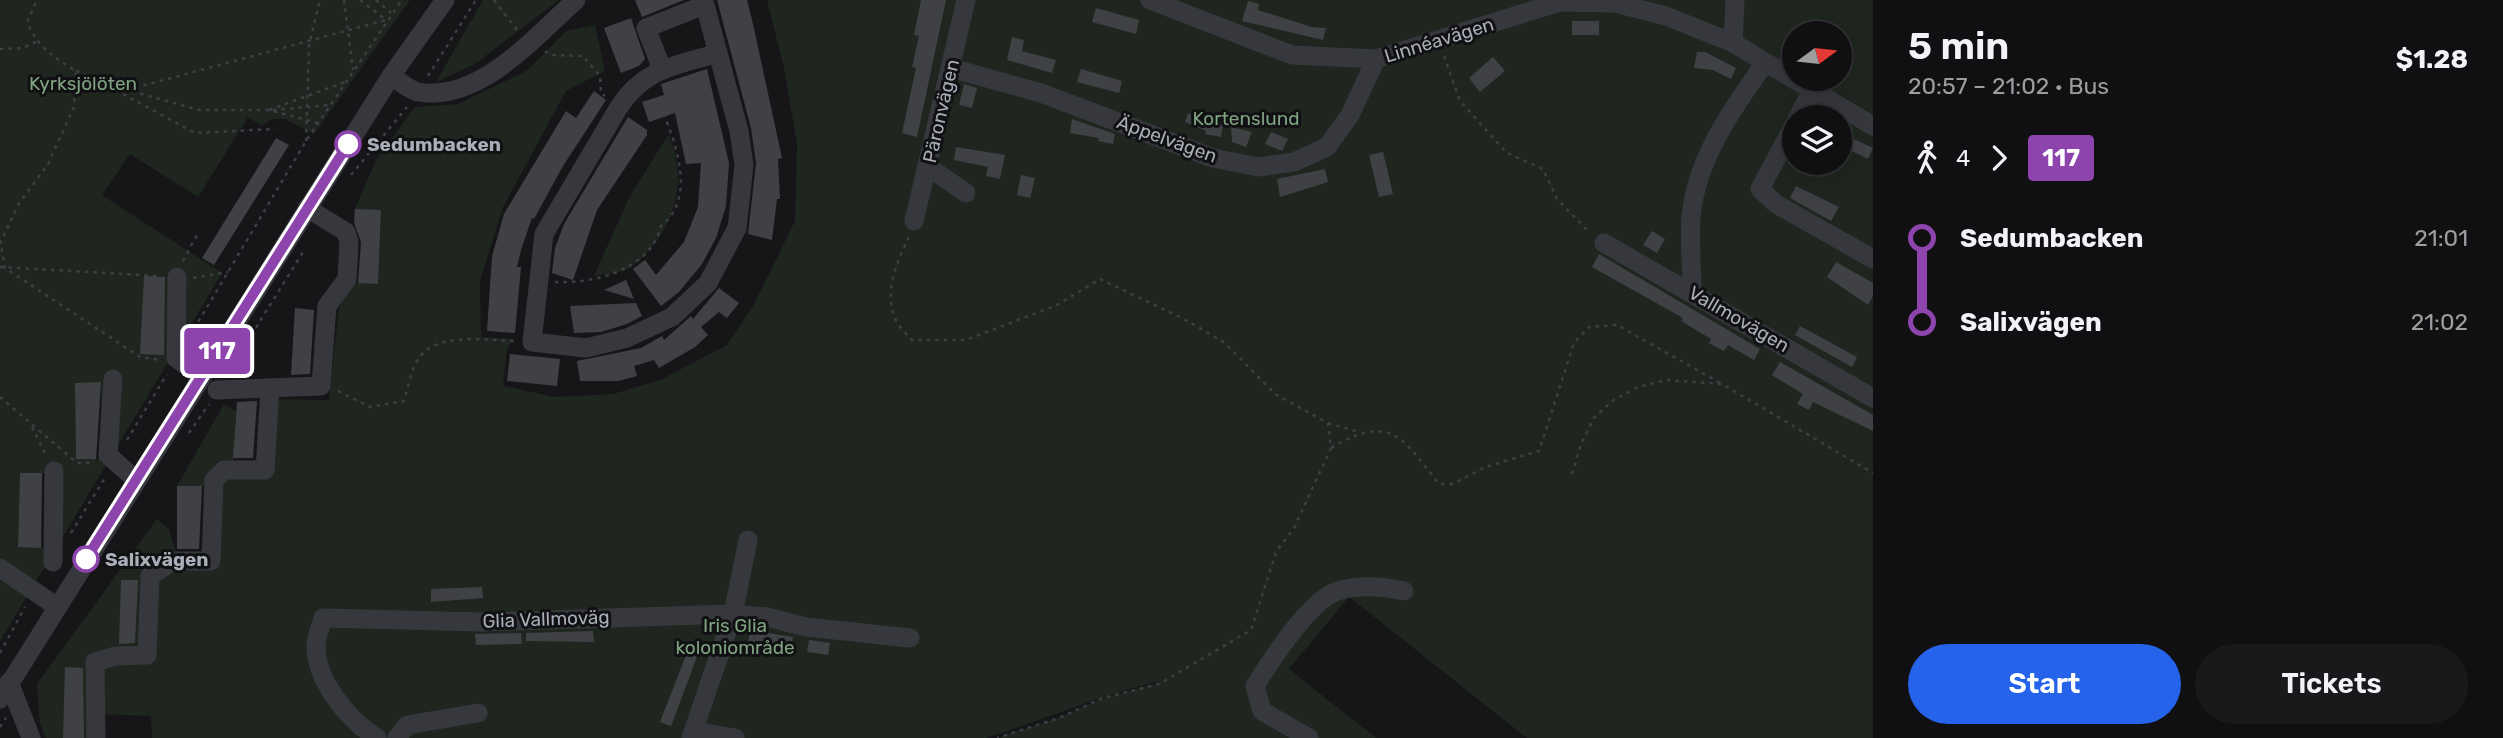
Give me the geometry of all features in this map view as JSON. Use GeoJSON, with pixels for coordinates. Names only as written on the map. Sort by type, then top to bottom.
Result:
{"type":"FeatureCollection","features":[{"type":"Feature","properties":{"kind":"street"},"geometry":{"type":"LineString","coordinates":[[31,738],[8,693],[56,606],[201,377],[316,213],[391,76],[445,0]]}},
{"type":"Feature","properties":{"kind":"street"},"geometry":{"type":"LineString","coordinates":[[391,76],[416,92],[459,88],[489,76],[576,0]]}},
{"type":"Feature","properties":{"kind":"street","name":"Päronvägen"},"geometry":{"type":"LineString","coordinates":[[914,221],[966,0]]}},
{"type":"Feature","properties":{"kind":"street","name":"Linnéavägen"},"geometry":{"type":"LineString","coordinates":[[1150,0],[1292,55],[1376,59],[1560,1],[1615,3],[1666,16],[1733,43],[1782,73]]}},
{"type":"Feature","properties":{"kind":"street"},"geometry":{"type":"LineString","coordinates":[[1733,43],[1735,0]]}},
{"type":"Feature","properties":{"kind":"street"},"geometry":{"type":"LineString","coordinates":[[655,73],[646,28],[704,2],[718,53],[739,131],[744,165],[737,228],[708,283],[672,317],[626,338],[586,348],[532,342],[544,234],[619,107],[632,89],[655,73],[718,53]]}},
{"type":"Feature","properties":{"kind":"street","name":"Äppelvägen"},"geometry":{"type":"LineString","coordinates":[[951,68],[1041,93],[1213,158],[1258,167],[1294,162],[1327,147],[1350,115],[1376,59]]}},
{"type":"Feature","properties":{"kind":"street"},"geometry":{"type":"LineString","coordinates":[[1692,292],[1691,216],[1702,169],[1728,114],[1765,63]]}},
{"type":"Feature","properties":{"kind":"street"},"geometry":{"type":"LineString","coordinates":[[1804,105],[1812,91]]}},
{"type":"Feature","properties":{"kind":"street","name":"Linnéavägen"},"geometry":{"type":"LineString","coordinates":[[1812,91],[1873,126]]}},
{"type":"Feature","properties":{"kind":"street"},"geometry":{"type":"LineString","coordinates":[[1782,148],[1760,189],[1776,204],[1873,259]]}},
{"type":"Feature","properties":{"kind":"street"},"geometry":{"type":"LineString","coordinates":[[927,166],[966,193]]}},
{"type":"Feature","properties":{"kind":"street"},"geometry":{"type":"LineString","coordinates":[[217,390],[321,386],[327,306],[347,278],[349,242],[346,233],[316,213]]}},
{"type":"Feature","properties":{"kind":"street","name":"Vallmovägen"},"geometry":{"type":"LineString","coordinates":[[1604,243],[1873,398]]}},
{"type":"Feature","properties":{"kind":"street"},"geometry":{"type":"LineString","coordinates":[[176,277],[177,358],[201,377]]}},
{"type":"Feature","properties":{"kind":"street"},"geometry":{"type":"LineString","coordinates":[[113,379],[108,455],[136,480]]}},
{"type":"Feature","properties":{"kind":"street"},"geometry":{"type":"LineString","coordinates":[[96,738],[95,662],[115,656],[147,655],[150,576],[173,561],[211,561],[214,480],[224,470],[265,470],[270,388]]}},
{"type":"Feature","properties":{"kind":"street"},"geometry":{"type":"LineString","coordinates":[[53,562],[54,471]]}},
{"type":"Feature","properties":{"kind":"street"},"geometry":{"type":"LineString","coordinates":[[736,738],[692,734],[733,614],[748,540]]}},
{"type":"Feature","properties":{"kind":"street"},"geometry":{"type":"LineString","coordinates":[[0,568],[56,606]]}},
{"type":"Feature","properties":{"kind":"street"},"geometry":{"type":"LineString","coordinates":[[1309,738],[1262,711],[1255,686],[1276,651],[1327,596],[1375,584],[1404,591]]}},
{"type":"Feature","properties":{"kind":"street","name":"Glia Vallmoväg"},"geometry":{"type":"LineString","coordinates":[[377,738],[363,730],[339,704],[324,677],[316,645],[323,618],[482,622],[733,614],[767,617],[806,627],[910,638]]}},
{"type":"Feature","properties":{"kind":"street"},"geometry":{"type":"LineString","coordinates":[[397,738],[407,725],[444,721],[478,713]]}},
{"type":"Feature","properties":{"kind":"street"},"geometry":{"type":"LineString","coordinates":[[444,721],[454,738]]}},
{"type":"Feature","properties":{"kind":"path"},"geometry":{"type":"LineString","coordinates":[[37,0],[27,22],[36,42],[51,56],[76,71],[195,133],[275,129]]}},
{"type":"Feature","properties":{"kind":"path"},"geometry":{"type":"LineString","coordinates":[[306,141],[310,41],[320,0]]}},
{"type":"Feature","properties":{"kind":"path"},"geometry":{"type":"LineString","coordinates":[[344,0],[354,70]]}},
{"type":"Feature","properties":{"kind":"path"},"geometry":{"type":"LineString","coordinates":[[127,90],[386,20],[360,0]]}},
{"type":"Feature","properties":{"kind":"path"},"geometry":{"type":"LineString","coordinates":[[376,0],[391,13],[402,0]]}},
{"type":"Feature","properties":{"kind":"path"},"geometry":{"type":"LineString","coordinates":[[350,177],[406,109],[476,0]]}},
{"type":"Feature","properties":{"kind":"path"},"geometry":{"type":"LineString","coordinates":[[494,0],[512,25],[551,55],[583,56],[600,76],[600,93],[619,107]]}},
{"type":"Feature","properties":{"kind":"path"},"geometry":{"type":"LineString","coordinates":[[1439,41],[1460,101],[1507,153],[1543,169],[1557,199],[1580,225],[1604,243]]}},
{"type":"Feature","properties":{"kind":"path"},"geometry":{"type":"LineString","coordinates":[[0,49],[23,48],[36,42]]}},
{"type":"Feature","properties":{"kind":"path"},"geometry":{"type":"LineString","coordinates":[[76,71],[74,107],[47,164],[18,205],[0,242],[5,268],[140,357],[163,360]]}},
{"type":"Feature","properties":{"kind":"path"},"geometry":{"type":"LineString","coordinates":[[537,282],[589,282],[628,268],[658,239],[661,226],[673,217],[678,195],[680,159],[655,73]]}},
{"type":"Feature","properties":{"kind":"path"},"geometry":{"type":"LineString","coordinates":[[99,81],[200,110],[269,110],[330,105]]}},
{"type":"Feature","properties":{"kind":"path"},"geometry":{"type":"LineString","coordinates":[[269,110],[346,82]]}},
{"type":"Feature","properties":{"kind":"path"},"geometry":{"type":"LineString","coordinates":[[269,110],[318,123]]}},
{"type":"Feature","properties":{"kind":"path"},"geometry":{"type":"LineString","coordinates":[[187,437],[217,390],[316,213]]}},
{"type":"Feature","properties":{"kind":"path"},"geometry":{"type":"LineString","coordinates":[[914,221],[891,288],[895,318],[912,340],[966,340],[1057,305],[1100,279],[1188,321],[1225,343],[1275,394],[1328,423],[1359,432],[1399,437],[1411,446],[1439,484],[1453,484],[1485,467],[1539,451],[1574,343],[1589,327],[1617,325],[1873,473]]}},
{"type":"Feature","properties":{"kind":"path"},"geometry":{"type":"LineString","coordinates":[[176,277],[198,233]]}},
{"type":"Feature","properties":{"kind":"path"},"geometry":{"type":"LineString","coordinates":[[0,267],[176,277],[228,272]]}},
{"type":"Feature","properties":{"kind":"path"},"geometry":{"type":"LineString","coordinates":[[321,386],[370,407],[404,401],[417,360],[427,348],[460,340],[495,341]]}},
{"type":"Feature","properties":{"kind":"path"},"geometry":{"type":"LineString","coordinates":[[1572,474],[1581,444],[1594,418],[1612,401],[1638,387],[1666,380],[1722,384]]}},
{"type":"Feature","properties":{"kind":"path"},"geometry":{"type":"LineString","coordinates":[[0,397],[78,463]]}},
{"type":"Feature","properties":{"kind":"path"},"geometry":{"type":"LineString","coordinates":[[997,738],[1059,718],[1103,698],[1159,684],[1251,630],[1276,552],[1294,528],[1331,448],[1328,423]]}},
{"type":"Feature","properties":{"kind":"path"},"geometry":{"type":"LineString","coordinates":[[31,424],[54,471]]}},
{"type":"Feature","properties":{"kind":"path"},"geometry":{"type":"LineString","coordinates":[[1331,448],[1359,432]]}},
{"type":"Feature","properties":{"kind":"path"},"geometry":{"type":"LineString","coordinates":[[0,727],[8,693]]}},
{"type":"Feature","properties":{"kind":"green space","name":"Kyrksjölöten"},"geometry":{"type":"Polygon","coordinates":[[[0,0],[410,0],[314,134],[285,119],[271,119],[262,126],[248,117],[198,197],[130,154],[102,195],[222,273],[0,641],[0,0]],[[75,383],[76,459],[102,459],[101,383],[75,383]],[[20,473],[18,546],[44,548],[45,473],[20,473]]]}},
{"type":"Feature","properties":{"kind":"green space"},"geometry":{"type":"Polygon","coordinates":[[[483,0],[559,0],[475,64],[436,82],[483,0]]]}},
{"type":"Feature","properties":{"kind":"green space"},"geometry":{"type":"Polygon","coordinates":[[[767,0],[1873,0],[1873,738],[1527,738],[1349,597],[1289,669],[1376,738],[997,738],[1058,718],[1103,698],[1161,682],[1157,682],[1092,701],[986,738],[152,738],[151,716],[99,714],[93,738],[46,738],[40,724],[37,684],[157,519],[169,529],[177,556],[203,557],[204,486],[177,486],[224,404],[236,411],[233,465],[260,467],[265,399],[329,400],[339,308],[351,283],[378,283],[381,211],[355,209],[377,158],[415,107],[458,104],[528,70],[566,31],[595,25],[605,71],[566,91],[503,207],[480,281],[481,337],[514,339],[507,349],[503,386],[555,397],[613,394],[660,380],[727,345],[753,306],[795,221],[797,144],[784,68],[767,0]]]}},
{"type":"Feature","properties":{"kind":"green space"},"geometry":{"type":"Polygon","coordinates":[[[668,135],[678,171],[674,207],[667,224],[645,255],[631,267],[594,276],[629,198],[668,135]]]}},
{"type":"Feature","properties":{"kind":"building"},"geometry":{"type":"Polygon","coordinates":[[[635,0],[684,0],[642,17],[635,0]]]}},
{"type":"Feature","properties":{"kind":"building"},"geometry":{"type":"Polygon","coordinates":[[[717,0],[747,0],[753,24],[782,158],[778,159],[780,199],[777,199],[772,240],[748,234],[756,163],[751,128],[717,0]]]}},
{"type":"Feature","properties":{"kind":"building"},"geometry":{"type":"Polygon","coordinates":[[[921,0],[946,0],[917,137],[902,133],[916,68],[912,67],[919,36],[914,35],[921,0]]]}},
{"type":"Feature","properties":{"kind":"building"},"geometry":{"type":"Polygon","coordinates":[[[1248,1],[1259,4],[1258,10],[1312,27],[1326,28],[1323,40],[1242,21],[1248,1]]]}},
{"type":"Feature","properties":{"kind":"building"},"geometry":{"type":"Polygon","coordinates":[[[1096,8],[1139,20],[1136,34],[1092,22],[1096,8]]]}},
{"type":"Feature","properties":{"kind":"building"},"geometry":{"type":"Polygon","coordinates":[[[631,18],[645,59],[639,66],[621,73],[604,28],[631,18]]]}},
{"type":"Feature","properties":{"kind":"building"},"geometry":{"type":"Polygon","coordinates":[[[1572,21],[1599,21],[1599,35],[1572,35],[1572,21]]]}},
{"type":"Feature","properties":{"kind":"building"},"geometry":{"type":"Polygon","coordinates":[[[1012,37],[1024,40],[1022,51],[1056,60],[1052,73],[1007,60],[1012,37]]]}},
{"type":"Feature","properties":{"kind":"building"},"geometry":{"type":"Polygon","coordinates":[[[1697,52],[1705,52],[1736,68],[1731,79],[1713,70],[1694,68],[1697,52]]]}},
{"type":"Feature","properties":{"kind":"building"},"geometry":{"type":"Polygon","coordinates":[[[1493,57],[1505,71],[1480,92],[1469,78],[1493,57]]]}},
{"type":"Feature","properties":{"kind":"building"},"geometry":{"type":"Polygon","coordinates":[[[707,69],[729,163],[726,206],[716,238],[702,264],[679,292],[661,306],[633,269],[645,260],[656,275],[684,242],[698,207],[701,163],[686,164],[675,113],[649,122],[642,102],[664,95],[661,84],[707,69]]]}},
{"type":"Feature","properties":{"kind":"building"},"geometry":{"type":"Polygon","coordinates":[[[1081,69],[1122,81],[1119,93],[1077,82],[1081,69]]]}},
{"type":"Feature","properties":{"kind":"building"},"geometry":{"type":"Polygon","coordinates":[[[964,84],[977,88],[972,108],[959,105],[964,84]]]}},
{"type":"Feature","properties":{"kind":"building"},"geometry":{"type":"Polygon","coordinates":[[[594,91],[606,100],[563,166],[534,219],[532,218],[521,250],[517,267],[521,267],[515,333],[487,331],[492,256],[504,214],[566,111],[576,118],[594,91]]]}},
{"type":"Feature","properties":{"kind":"building"},"geometry":{"type":"Polygon","coordinates":[[[1188,113],[1223,124],[1221,137],[1205,134],[1206,131],[1185,122],[1188,113]]]}},
{"type":"Feature","properties":{"kind":"building"},"geometry":{"type":"Polygon","coordinates":[[[628,117],[647,130],[647,135],[597,210],[573,280],[552,273],[555,248],[564,224],[628,117]]]}},
{"type":"Feature","properties":{"kind":"building"},"geometry":{"type":"Polygon","coordinates":[[[1072,119],[1115,134],[1113,144],[1098,141],[1099,138],[1070,133],[1072,119]]]}},
{"type":"Feature","properties":{"kind":"building"},"geometry":{"type":"Polygon","coordinates":[[[1231,127],[1252,132],[1246,147],[1232,142],[1231,127]]]}},
{"type":"Feature","properties":{"kind":"building"},"geometry":{"type":"Polygon","coordinates":[[[1271,132],[1288,139],[1282,151],[1265,144],[1271,132]]]}},
{"type":"Feature","properties":{"kind":"building"},"geometry":{"type":"Polygon","coordinates":[[[276,138],[289,145],[214,265],[202,258],[276,138]]]}},
{"type":"Feature","properties":{"kind":"building"},"geometry":{"type":"Polygon","coordinates":[[[1852,138],[1873,148],[1868,159],[1852,151],[1852,138]]]}},
{"type":"Feature","properties":{"kind":"building"},"geometry":{"type":"Polygon","coordinates":[[[956,147],[1005,155],[1000,179],[986,176],[988,167],[954,160],[956,147]]]}},
{"type":"Feature","properties":{"kind":"building"},"geometry":{"type":"Polygon","coordinates":[[[1383,152],[1393,194],[1379,197],[1369,155],[1383,152]]]}},
{"type":"Feature","properties":{"kind":"building"},"geometry":{"type":"Polygon","coordinates":[[[1325,169],[1328,182],[1280,197],[1277,179],[1325,169]]]}},
{"type":"Feature","properties":{"kind":"building"},"geometry":{"type":"Polygon","coordinates":[[[1021,175],[1035,178],[1030,198],[1017,195],[1021,175]]]}},
{"type":"Feature","properties":{"kind":"building"},"geometry":{"type":"Polygon","coordinates":[[[1796,186],[1839,207],[1831,221],[1790,198],[1796,186]]]}},
{"type":"Feature","properties":{"kind":"building"},"geometry":{"type":"Polygon","coordinates":[[[355,209],[381,210],[378,284],[358,283],[361,242],[354,223],[355,209]]]}},
{"type":"Feature","properties":{"kind":"building"},"geometry":{"type":"Polygon","coordinates":[[[1652,231],[1665,239],[1657,253],[1643,245],[1652,231]]]}},
{"type":"Feature","properties":{"kind":"building"},"geometry":{"type":"Polygon","coordinates":[[[1599,254],[1760,349],[1754,360],[1728,345],[1724,351],[1709,343],[1711,339],[1681,321],[1683,318],[1592,267],[1599,254]]]}},
{"type":"Feature","properties":{"kind":"building"},"geometry":{"type":"Polygon","coordinates":[[[1836,262],[1873,283],[1873,296],[1868,305],[1827,277],[1836,262]]]}},
{"type":"Feature","properties":{"kind":"building"},"geometry":{"type":"Polygon","coordinates":[[[144,276],[165,277],[164,355],[140,354],[144,276]]]}},
{"type":"Feature","properties":{"kind":"building"},"geometry":{"type":"Polygon","coordinates":[[[626,280],[634,299],[604,290],[626,280]]]}},
{"type":"Feature","properties":{"kind":"building"},"geometry":{"type":"Polygon","coordinates":[[[719,288],[739,303],[727,318],[719,312],[701,327],[708,335],[695,347],[659,368],[654,360],[634,366],[637,376],[618,381],[580,381],[577,361],[641,348],[662,336],[664,340],[691,316],[693,319],[719,288]]]}},
{"type":"Feature","properties":{"kind":"building"},"geometry":{"type":"Polygon","coordinates":[[[636,303],[642,316],[627,324],[601,332],[574,333],[570,306],[636,303]]]}},
{"type":"Feature","properties":{"kind":"building"},"geometry":{"type":"Polygon","coordinates":[[[295,308],[314,310],[310,374],[291,375],[295,308]]]}},
{"type":"Feature","properties":{"kind":"building"},"geometry":{"type":"Polygon","coordinates":[[[1800,326],[1857,357],[1852,367],[1795,335],[1800,326]]]}},
{"type":"Feature","properties":{"kind":"building"},"geometry":{"type":"Polygon","coordinates":[[[510,354],[560,359],[557,386],[507,381],[510,354]]]}},
{"type":"Feature","properties":{"kind":"building"},"geometry":{"type":"Polygon","coordinates":[[[1780,362],[1873,415],[1873,431],[1813,402],[1809,410],[1797,404],[1803,394],[1772,375],[1780,362]]]}},
{"type":"Feature","properties":{"kind":"building"},"geometry":{"type":"Polygon","coordinates":[[[101,382],[96,459],[76,459],[75,383],[101,382]]]}},
{"type":"Feature","properties":{"kind":"building"},"geometry":{"type":"Polygon","coordinates":[[[257,401],[253,458],[233,458],[237,402],[257,401]]]}},
{"type":"Feature","properties":{"kind":"building"},"geometry":{"type":"Polygon","coordinates":[[[20,473],[42,473],[41,548],[18,547],[20,473]]]}},
{"type":"Feature","properties":{"kind":"building"},"geometry":{"type":"Polygon","coordinates":[[[177,486],[202,486],[199,549],[177,549],[177,486]]]}},
{"type":"Feature","properties":{"kind":"building"},"geometry":{"type":"Polygon","coordinates":[[[121,580],[138,580],[135,643],[119,644],[121,580]]]}},
{"type":"Feature","properties":{"kind":"building"},"geometry":{"type":"Polygon","coordinates":[[[482,587],[483,598],[431,602],[431,589],[482,587]]]}},
{"type":"Feature","properties":{"kind":"building"},"geometry":{"type":"Polygon","coordinates":[[[750,630],[793,637],[790,650],[748,643],[750,630]]]}},
{"type":"Feature","properties":{"kind":"building"},"geometry":{"type":"Polygon","coordinates":[[[593,631],[594,642],[526,641],[526,633],[593,631]]]}},
{"type":"Feature","properties":{"kind":"building"},"geometry":{"type":"Polygon","coordinates":[[[521,633],[522,644],[476,645],[475,634],[521,633]]]}},
{"type":"Feature","properties":{"kind":"building"},"geometry":{"type":"Polygon","coordinates":[[[809,640],[830,643],[828,655],[807,652],[809,640]]]}},
{"type":"Feature","properties":{"kind":"building"},"geometry":{"type":"Polygon","coordinates":[[[688,650],[698,654],[671,726],[660,722],[688,650]]]}},
{"type":"Feature","properties":{"kind":"building"},"geometry":{"type":"Polygon","coordinates":[[[65,667],[83,668],[84,738],[63,738],[65,667]]]}},
{"type":"Feature","properties":{"kind":"bus line","name":"117"},"geometry":{"type":"LineString","coordinates":[[86,559],[348,144]]}},
{"type":"Feature","properties":{"kind":"place","name":"Sedumbacken"},"geometry":{"type":"Point","coordinates":[348,144]}},
{"type":"Feature","properties":{"kind":"place","name":"Salixvägen"},"geometry":{"type":"Point","coordinates":[86,559]}},
{"type":"Feature","properties":{"kind":"park label","name":"Kortenslund"},"geometry":{"type":"Point","coordinates":[1246,118]}},
{"type":"Feature","properties":{"kind":"park label","name":"Iris Glia koloniområde"},"geometry":{"type":"Point","coordinates":[735,636]}}]}
